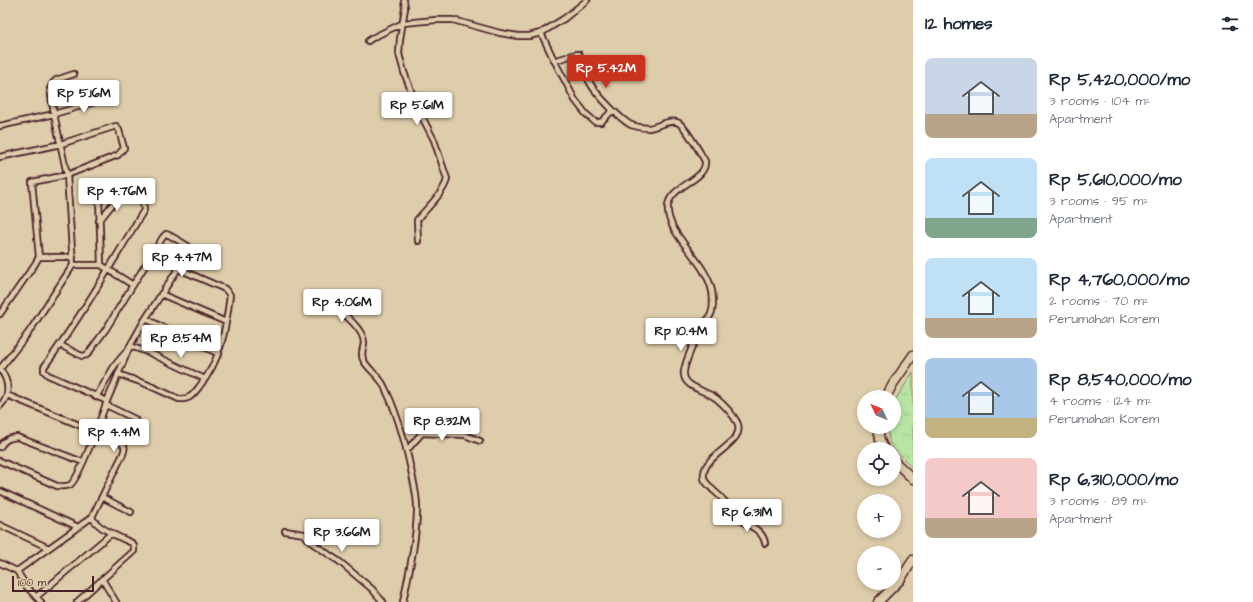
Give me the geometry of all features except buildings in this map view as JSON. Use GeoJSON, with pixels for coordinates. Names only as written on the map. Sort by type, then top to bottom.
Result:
{"type":"FeatureCollection","features":[{"type":"Feature","properties":{"kind":"highway"},"geometry":{"type":"LineString","coordinates":[[890,390],[913,355]]}},
{"type":"Feature","properties":{"kind":"highway"},"geometry":{"type":"LineString","coordinates":[[901,468],[913,479]]}},
{"type":"Feature","properties":{"kind":"highway"},"geometry":{"type":"LineString","coordinates":[[878,602],[900,580],[913,560]]}},
{"type":"Feature","properties":{"kind":"street"},"geometry":{"type":"LineString","coordinates":[[404,0],[406,8],[400,39],[399,54],[418,109],[434,140],[447,180],[446,185],[441,192],[417,220],[418,241]]}},
{"type":"Feature","properties":{"kind":"street"},"geometry":{"type":"LineString","coordinates":[[368,41],[403,23],[436,20],[453,20],[500,33],[529,36],[541,33],[565,18],[587,0]]}},
{"type":"Feature","properties":{"kind":"street"},"geometry":{"type":"LineString","coordinates":[[541,33],[574,100],[586,114],[595,122],[601,122],[613,110]]}},
{"type":"Feature","properties":{"kind":"street"},"geometry":{"type":"LineString","coordinates":[[554,60],[579,54],[590,82],[613,110],[626,121],[638,127],[649,128],[673,121],[678,123],[685,129],[705,161],[706,166],[703,170],[675,193],[668,205],[668,214],[672,225],[707,276],[713,301],[710,316],[696,339],[688,357],[684,376],[685,380],[690,385],[717,399],[737,422],[738,429],[735,438],[710,460],[705,468],[704,477],[708,484],[738,518],[761,533],[765,543]]}},
{"type":"Feature","properties":{"kind":"street"},"geometry":{"type":"LineString","coordinates":[[0,406],[4,403],[8,386],[6,376],[0,369],[29,332],[73,265],[67,175],[50,92],[51,85],[56,80],[74,74]]}},
{"type":"Feature","properties":{"kind":"street"},"geometry":{"type":"LineString","coordinates":[[0,126],[54,114],[109,98]]}},
{"type":"Feature","properties":{"kind":"street"},"geometry":{"type":"LineString","coordinates":[[0,157],[61,144],[116,126],[119,130],[124,148],[118,155],[67,175],[32,182],[39,257],[0,314]]}},
{"type":"Feature","properties":{"kind":"street"},"geometry":{"type":"LineString","coordinates":[[99,221],[122,189],[131,183],[135,184],[138,196]]}},
{"type":"Feature","properties":{"kind":"street"},"geometry":{"type":"LineString","coordinates":[[101,265],[99,197],[103,193],[122,189],[138,196],[143,202],[144,210],[109,269],[44,368],[46,374],[96,397],[135,419]]}},
{"type":"Feature","properties":{"kind":"street"},"geometry":{"type":"LineString","coordinates":[[60,345],[82,356],[87,356],[106,329],[163,237],[166,234],[169,235],[188,246],[189,252],[179,269],[129,347],[114,365],[96,397]]}},
{"type":"Feature","properties":{"kind":"street"},"geometry":{"type":"LineString","coordinates":[[189,252],[202,258],[206,257]]}},
{"type":"Feature","properties":{"kind":"street"},"geometry":{"type":"LineString","coordinates":[[39,257],[73,257]]}},
{"type":"Feature","properties":{"kind":"street"},"geometry":{"type":"LineString","coordinates":[[73,265],[101,265],[133,285]]}},
{"type":"Feature","properties":{"kind":"street"},"geometry":{"type":"LineString","coordinates":[[118,374],[184,400],[193,394],[205,379],[219,354],[230,295],[227,291],[179,269]]}},
{"type":"Feature","properties":{"kind":"street"},"geometry":{"type":"LineString","coordinates":[[162,294],[226,322]]}},
{"type":"Feature","properties":{"kind":"street"},"geometry":{"type":"LineString","coordinates":[[334,308],[345,314],[357,328],[364,340],[362,359],[377,375],[389,396],[407,450],[416,491],[417,511],[412,558],[403,602]]}},
{"type":"Feature","properties":{"kind":"street"},"geometry":{"type":"LineString","coordinates":[[146,319],[219,354]]}},
{"type":"Feature","properties":{"kind":"street"},"geometry":{"type":"LineString","coordinates":[[0,461],[57,486],[66,486],[73,482],[80,471],[129,347]]}},
{"type":"Feature","properties":{"kind":"street"},"geometry":{"type":"LineString","coordinates":[[129,347],[150,353],[205,379]]}},
{"type":"Feature","properties":{"kind":"street"},"geometry":{"type":"LineString","coordinates":[[7,395],[120,442],[125,448],[92,517],[17,571]]}},
{"type":"Feature","properties":{"kind":"street"},"geometry":{"type":"LineString","coordinates":[[407,450],[442,413],[451,412],[460,414]]}},
{"type":"Feature","properties":{"kind":"street"},"geometry":{"type":"LineString","coordinates":[[422,433],[469,436],[480,441]]}},
{"type":"Feature","properties":{"kind":"street"},"geometry":{"type":"LineString","coordinates":[[0,447],[7,438],[17,437],[83,462]]}},
{"type":"Feature","properties":{"kind":"street"},"geometry":{"type":"LineString","coordinates":[[0,491],[78,527]]}},
{"type":"Feature","properties":{"kind":"street"},"geometry":{"type":"LineString","coordinates":[[102,497],[131,512]]}},
{"type":"Feature","properties":{"kind":"street"},"geometry":{"type":"LineString","coordinates":[[77,602],[134,551],[134,546],[132,543],[96,523],[92,517]]}},
{"type":"Feature","properties":{"kind":"street"},"geometry":{"type":"LineString","coordinates":[[0,525],[50,548]]}},
{"type":"Feature","properties":{"kind":"street"},"geometry":{"type":"LineString","coordinates":[[285,531],[304,534],[372,589],[383,602]]}},
{"type":"Feature","properties":{"kind":"street"},"geometry":{"type":"LineString","coordinates":[[36,597],[112,533]]}},
{"type":"Feature","properties":{"kind":"street"},"geometry":{"type":"LineString","coordinates":[[0,563],[17,571],[26,586],[41,602]]}},
{"type":"Feature","properties":{"kind":"street"},"geometry":{"type":"LineString","coordinates":[[102,579],[116,602]]}},
{"type":"Feature","properties":{"kind":"street"},"geometry":{"type":"LineString","coordinates":[[83,597],[86,602]]}},
{"type":"Feature","properties":{"kind":"green space"},"geometry":{"type":"Polygon","coordinates":[[[913,372],[913,468],[901,456],[901,442],[889,442],[888,434],[901,434],[901,391],[913,372]]]}}]}
